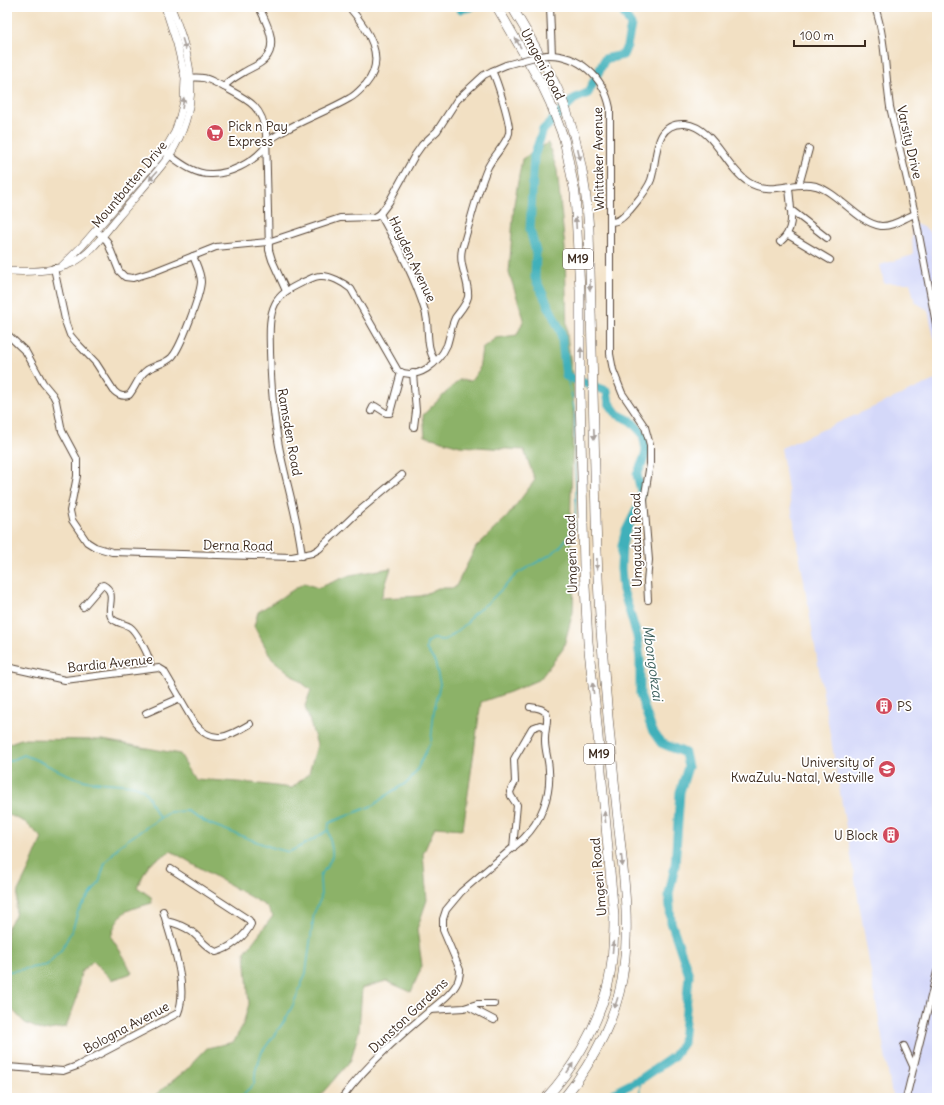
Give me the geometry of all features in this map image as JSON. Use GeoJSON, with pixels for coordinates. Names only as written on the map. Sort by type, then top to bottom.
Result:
{"type":"FeatureCollection","features":[{"type":"Feature","properties":{"kind":"highway","name":"Umgeni Road"},"geometry":{"type":"LineString","coordinates":[[497,7],[542,85],[550,102],[560,128],[570,163],[575,193],[580,290],[580,400],[584,574],[588,642],[595,703],[614,916],[611,968],[606,992],[594,1025],[568,1070],[546,1098]]}},
{"type":"Feature","properties":{"kind":"highway","name":"Umgeni Road"},"geometry":{"type":"LineString","coordinates":[[512,7],[544,63],[569,118],[583,173],[588,210],[597,573],[607,706],[627,918],[624,968],[613,1013],[603,1038],[590,1062],[564,1098]]}},
{"type":"Feature","properties":{"kind":"main road","name":"Mountbatten Drive"},"geometry":{"type":"LineString","coordinates":[[7,271],[39,271],[72,263],[79,259],[102,236],[170,156],[179,141],[184,117],[192,92],[165,7]]}},
{"type":"Feature","properties":{"kind":"main road","name":"Mountbatten Drive"},"geometry":{"type":"LineString","coordinates":[[171,7],[185,45],[191,69],[188,78]]}},
{"type":"Feature","properties":{"kind":"main road","name":"Mountbatten Drive"},"geometry":{"type":"LineString","coordinates":[[62,266],[96,230],[164,151],[184,117]]}},
{"type":"Feature","properties":{"kind":"street"},"geometry":{"type":"LineString","coordinates":[[224,87],[229,81],[262,62],[269,53],[272,43],[271,35],[259,7]]}},
{"type":"Feature","properties":{"kind":"street"},"geometry":{"type":"LineString","coordinates":[[164,151],[194,171],[210,174],[221,174],[248,162],[264,149],[267,143],[300,122],[351,98],[370,79],[374,72],[376,62],[368,34],[362,23],[348,7]]}},
{"type":"Feature","properties":{"kind":"street"},"geometry":{"type":"LineString","coordinates":[[549,55],[550,7]]}},
{"type":"Feature","properties":{"kind":"street","name":"Varsity Drive"},"geometry":{"type":"LineString","coordinates":[[875,7],[883,37],[890,107],[915,214],[937,329]]}},
{"type":"Feature","properties":{"kind":"street","name":"Whittaker Avenue"},"geometry":{"type":"LineString","coordinates":[[380,214],[389,202],[415,155],[437,131],[457,100],[479,80],[492,71],[506,65],[535,57],[549,55],[574,60],[595,76],[605,92],[610,108],[610,222]]}},
{"type":"Feature","properties":{"kind":"street"},"geometry":{"type":"LineString","coordinates":[[188,78],[199,76],[206,78],[245,97],[256,107],[265,124],[267,143],[268,242],[272,260],[286,291],[316,276],[322,275],[346,285],[355,294],[394,366],[401,372],[413,373],[422,372],[435,361],[446,347],[455,319],[467,300],[468,294],[461,260],[462,249],[486,171],[509,133],[509,126],[492,71]]}},
{"type":"Feature","properties":{"kind":"street"},"geometry":{"type":"LineString","coordinates":[[610,222],[615,222],[622,218],[641,196],[651,179],[660,137],[667,129],[679,124],[691,125],[702,131],[710,138],[735,171],[750,183],[768,189],[799,185],[812,185],[822,188],[866,220],[881,226],[892,225],[915,214]]}},
{"type":"Feature","properties":{"kind":"street"},"geometry":{"type":"LineString","coordinates":[[799,185],[809,149]]}},
{"type":"Feature","properties":{"kind":"street"},"geometry":{"type":"LineString","coordinates":[[780,242],[788,235],[791,224],[789,187]]}},
{"type":"Feature","properties":{"kind":"street"},"geometry":{"type":"LineString","coordinates":[[790,209],[827,238]]}},
{"type":"Feature","properties":{"kind":"street"},"geometry":{"type":"LineString","coordinates":[[96,230],[107,241],[119,271],[129,278],[138,277],[153,272],[216,248],[268,242],[333,220],[368,218],[380,214]]}},
{"type":"Feature","properties":{"kind":"street","name":"Hayden Avenue"},"geometry":{"type":"LineString","coordinates":[[380,214],[404,260],[422,301],[427,317],[430,354],[435,361]]}},
{"type":"Feature","properties":{"kind":"street","name":"Umgudulu Road"},"geometry":{"type":"LineString","coordinates":[[610,222],[611,360],[617,382],[622,393],[645,427],[650,445],[650,464],[644,500],[649,560],[648,600]]}},
{"type":"Feature","properties":{"kind":"street"},"geometry":{"type":"LineString","coordinates":[[788,235],[830,260]]}},
{"type":"Feature","properties":{"kind":"street"},"geometry":{"type":"LineString","coordinates":[[54,268],[66,324],[70,335],[96,363],[114,391],[118,395],[124,397],[130,395],[140,377],[146,371],[171,357],[180,342],[186,329],[201,284],[193,256]]}},
{"type":"Feature","properties":{"kind":"street","name":"Ramsden Road"},"geometry":{"type":"LineString","coordinates":[[286,291],[276,302],[272,313],[270,330],[271,389],[279,447],[297,522],[302,556]]}},
{"type":"Feature","properties":{"kind":"street","name":"Derna Road"},"geometry":{"type":"LineString","coordinates":[[7,334],[26,352],[56,401],[62,431],[77,459],[77,476],[70,511],[72,520],[82,537],[95,547],[112,552],[234,556],[302,556],[316,552],[359,511],[402,475]]}},
{"type":"Feature","properties":{"kind":"street"},"geometry":{"type":"LineString","coordinates":[[371,411],[373,407],[376,406],[386,413],[390,413],[401,372]]}},
{"type":"Feature","properties":{"kind":"street"},"geometry":{"type":"LineString","coordinates":[[413,373],[416,411],[414,427]]}},
{"type":"Feature","properties":{"kind":"street"},"geometry":{"type":"LineString","coordinates":[[82,607],[101,586],[106,586],[111,598],[109,612],[111,617],[113,620],[125,624],[133,630],[146,652],[149,659],[150,669]]}},
{"type":"Feature","properties":{"kind":"street","name":"Bardia Avenue"},"geometry":{"type":"LineString","coordinates":[[7,667],[65,680],[159,668],[164,671],[200,730],[210,735],[226,737],[250,724]]}},
{"type":"Feature","properties":{"kind":"street"},"geometry":{"type":"LineString","coordinates":[[146,713],[180,698]]}},
{"type":"Feature","properties":{"kind":"street","name":"Dunston Gardens"},"geometry":{"type":"LineString","coordinates":[[342,1098],[379,1056],[451,991],[458,982],[460,976],[459,966],[443,930],[443,919],[446,910],[461,892],[513,848],[531,830],[539,817],[546,799],[549,784],[545,740],[547,713],[542,709],[530,707]]}},
{"type":"Feature","properties":{"kind":"street"},"geometry":{"type":"LineString","coordinates":[[513,848],[517,805],[510,792],[515,782],[514,758],[532,728],[540,725],[546,727]]}},
{"type":"Feature","properties":{"kind":"street"},"geometry":{"type":"LineString","coordinates":[[166,921],[183,926],[192,932],[204,945],[216,952],[222,951],[236,941],[243,935],[251,924],[249,920],[171,869]]}},
{"type":"Feature","properties":{"kind":"street","name":"Bologna Avenue"},"geometry":{"type":"LineString","coordinates":[[7,1067],[63,1072],[178,1013],[181,998],[180,973],[175,949],[163,911]]}},
{"type":"Feature","properties":{"kind":"street"},"geometry":{"type":"LineString","coordinates":[[906,1098],[937,972]]}},
{"type":"Feature","properties":{"kind":"street"},"geometry":{"type":"LineString","coordinates":[[430,1010],[469,1007],[478,1004],[494,1004]]}},
{"type":"Feature","properties":{"kind":"street"},"geometry":{"type":"LineString","coordinates":[[469,1007],[494,1020]]}},
{"type":"Feature","properties":{"kind":"street"},"geometry":{"type":"LineString","coordinates":[[904,1046],[913,1066]]}},
{"type":"Feature","properties":{"kind":"shaded area"},"geometry":{"type":"Polygon","coordinates":[[[911,222],[927,229],[934,239],[932,255],[937,291],[937,342],[934,338],[928,310],[915,302],[910,283],[884,283],[880,265],[913,255],[911,222]]]}},
{"type":"Feature","properties":{"kind":"shaded area","name":"University of KwaZulu-Natal, Westville"},"geometry":{"type":"Polygon","coordinates":[[[937,379],[937,1098],[895,1098],[891,1090],[781,448],[937,379]]]}},
{"type":"Feature","properties":{"kind":"green space"},"geometry":{"type":"Polygon","coordinates":[[[548,143],[557,170],[565,248],[567,335],[574,389],[570,531],[574,580],[573,612],[563,649],[540,679],[510,692],[481,702],[463,829],[435,827],[423,854],[427,900],[417,929],[422,966],[411,992],[386,981],[362,988],[359,1030],[351,1060],[318,1098],[132,1098],[154,1096],[186,1070],[207,1048],[234,1042],[243,1024],[249,1004],[245,952],[273,916],[266,906],[171,851],[149,864],[137,887],[151,897],[152,903],[125,912],[117,921],[111,937],[132,973],[112,980],[93,961],[81,972],[76,1001],[66,1027],[43,1031],[25,1023],[7,1004],[7,928],[15,916],[18,891],[42,838],[25,822],[7,814],[7,744],[21,739],[103,740],[180,754],[195,779],[252,783],[292,788],[309,773],[317,745],[305,706],[311,690],[272,659],[254,626],[258,612],[304,583],[318,588],[350,575],[391,568],[381,598],[421,596],[438,588],[455,588],[476,547],[507,517],[535,480],[524,450],[460,446],[425,436],[423,415],[459,380],[471,381],[479,370],[482,348],[496,338],[517,335],[524,319],[509,273],[514,204],[522,159],[548,143]]]}},
{"type":"Feature","properties":{"kind":"waterway","name":"Mbongokzai"},"geometry":{"type":"LineString","coordinates":[[460,7],[460,9],[471,7]]}},
{"type":"Feature","properties":{"kind":"waterway","name":"Mbongokzai"},"geometry":{"type":"LineString","coordinates":[[607,1098],[641,1079],[673,1057],[683,1043],[689,975],[671,922],[669,894],[675,866],[680,792],[688,767],[685,753],[661,743],[652,730],[640,695],[640,659],[637,636],[623,590],[621,569],[622,546],[625,533],[639,505],[641,491],[637,475],[646,450],[643,434],[631,421],[617,414],[609,403],[607,391],[566,376],[561,332],[535,278],[536,252],[530,230],[534,156],[543,130],[574,99],[588,93],[605,59],[623,55],[627,46],[631,25],[620,7]]}},
{"type":"Feature","properties":{"kind":"waterway"},"geometry":{"type":"LineString","coordinates":[[239,1098],[254,1084],[256,1069],[262,1052],[285,1020],[306,973],[314,913],[321,898],[320,876],[332,856],[332,848],[328,832],[329,823],[374,805],[391,792],[408,782],[417,770],[431,741],[434,711],[440,684],[435,662],[426,649],[427,643],[433,639],[444,640],[450,637],[467,623],[472,615],[490,601],[518,573],[559,548],[575,528],[575,414],[572,396],[566,376]]}},
{"type":"Feature","properties":{"kind":"waterway"},"geometry":{"type":"LineString","coordinates":[[7,761],[24,755],[79,779],[138,787],[146,793],[160,818]]}},
{"type":"Feature","properties":{"kind":"waterway"},"geometry":{"type":"LineString","coordinates":[[7,972],[47,965],[62,949],[73,928],[78,911],[99,883],[105,863],[120,845],[169,812],[187,811],[210,824],[273,848],[289,852],[327,831]]}},
{"type":"Feature","properties":{"kind":"waterway"},"geometry":{"type":"LineString","coordinates":[[639,1098],[641,1079]]}},
{"type":"Feature","properties":{"kind":"place","name":"Pick n Pay Express"},"geometry":{"type":"Point","coordinates":[215,133]}},
{"type":"Feature","properties":{"kind":"place","name":"PS"},"geometry":{"type":"Point","coordinates":[884,706]}},
{"type":"Feature","properties":{"kind":"place","name":"University of KwaZulu-Natal, Westville"},"geometry":{"type":"Point","coordinates":[887,769]}},
{"type":"Feature","properties":{"kind":"place","name":"U Block"},"geometry":{"type":"Point","coordinates":[891,835]}}]}
